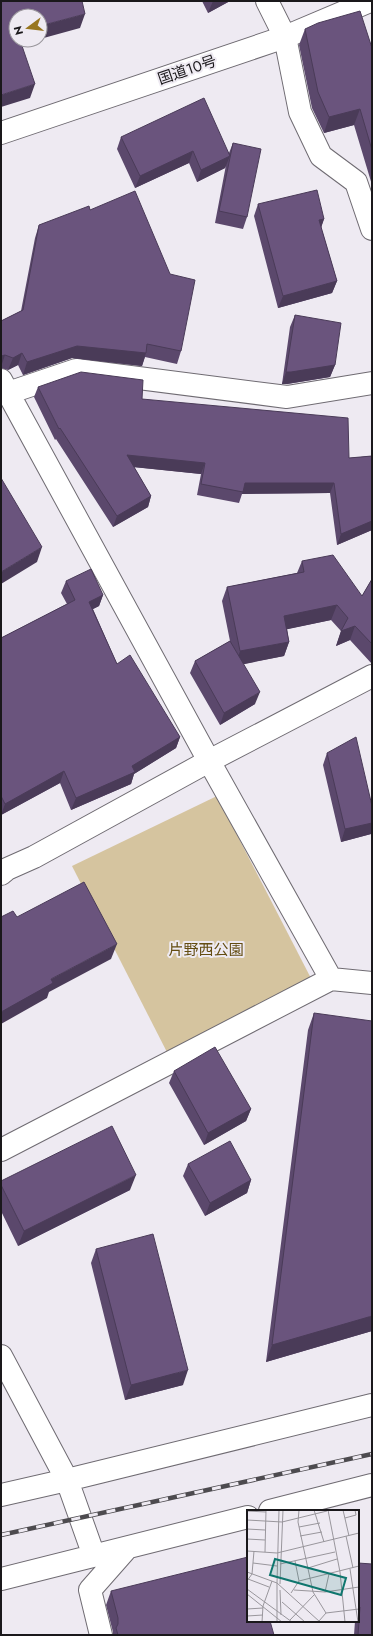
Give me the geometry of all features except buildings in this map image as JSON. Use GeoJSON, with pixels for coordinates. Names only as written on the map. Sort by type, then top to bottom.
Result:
{"type":"FeatureCollection","features":[{"type":"Feature","properties":{"kind":"main road"},"geometry":{"type":"LineString","coordinates":[[267,1],[285,37],[300,112],[321,156],[356,182],[372,229]]}},
{"type":"Feature","properties":{"kind":"main road","name":"国道10号"},"geometry":{"type":"LineString","coordinates":[[1,133],[285,37],[370,1]]}},
{"type":"Feature","properties":{"kind":"main road"},"geometry":{"type":"LineString","coordinates":[[331,979],[209,761],[4,386],[76,370],[287,397],[372,383]]}},
{"type":"Feature","properties":{"kind":"main road"},"geometry":{"type":"LineString","coordinates":[[3,867],[34,857],[209,761],[372,676]]}},
{"type":"Feature","properties":{"kind":"main road"},"geometry":{"type":"LineString","coordinates":[[1,1150],[331,979],[372,983]]}},
{"type":"Feature","properties":{"kind":"main road"},"geometry":{"type":"LineString","coordinates":[[1,1356],[67,1480],[94,1556]]}},
{"type":"Feature","properties":{"kind":"main road"},"geometry":{"type":"LineString","coordinates":[[1,1495],[372,1405]]}},
{"type":"Feature","properties":{"kind":"main road"},"geometry":{"type":"LineString","coordinates":[[274,1510],[372,1485]]}},
{"type":"Feature","properties":{"kind":"main road"},"geometry":{"type":"LineString","coordinates":[[1,1578],[247,1517]]}},
{"type":"Feature","properties":{"kind":"main road"},"geometry":{"type":"LineString","coordinates":[[101,1635],[90,1590],[127,1548]]}},
{"type":"Feature","properties":{"kind":"green space","name":"片野西公園"},"geometry":{"type":"Polygon","coordinates":[[[217,796],[316,988],[171,1060],[72,866],[217,796]]]}},
{"type":"Feature","properties":{"kind":"railway"},"geometry":{"type":"LineString","coordinates":[[1,1535],[372,1454]]}}]}
